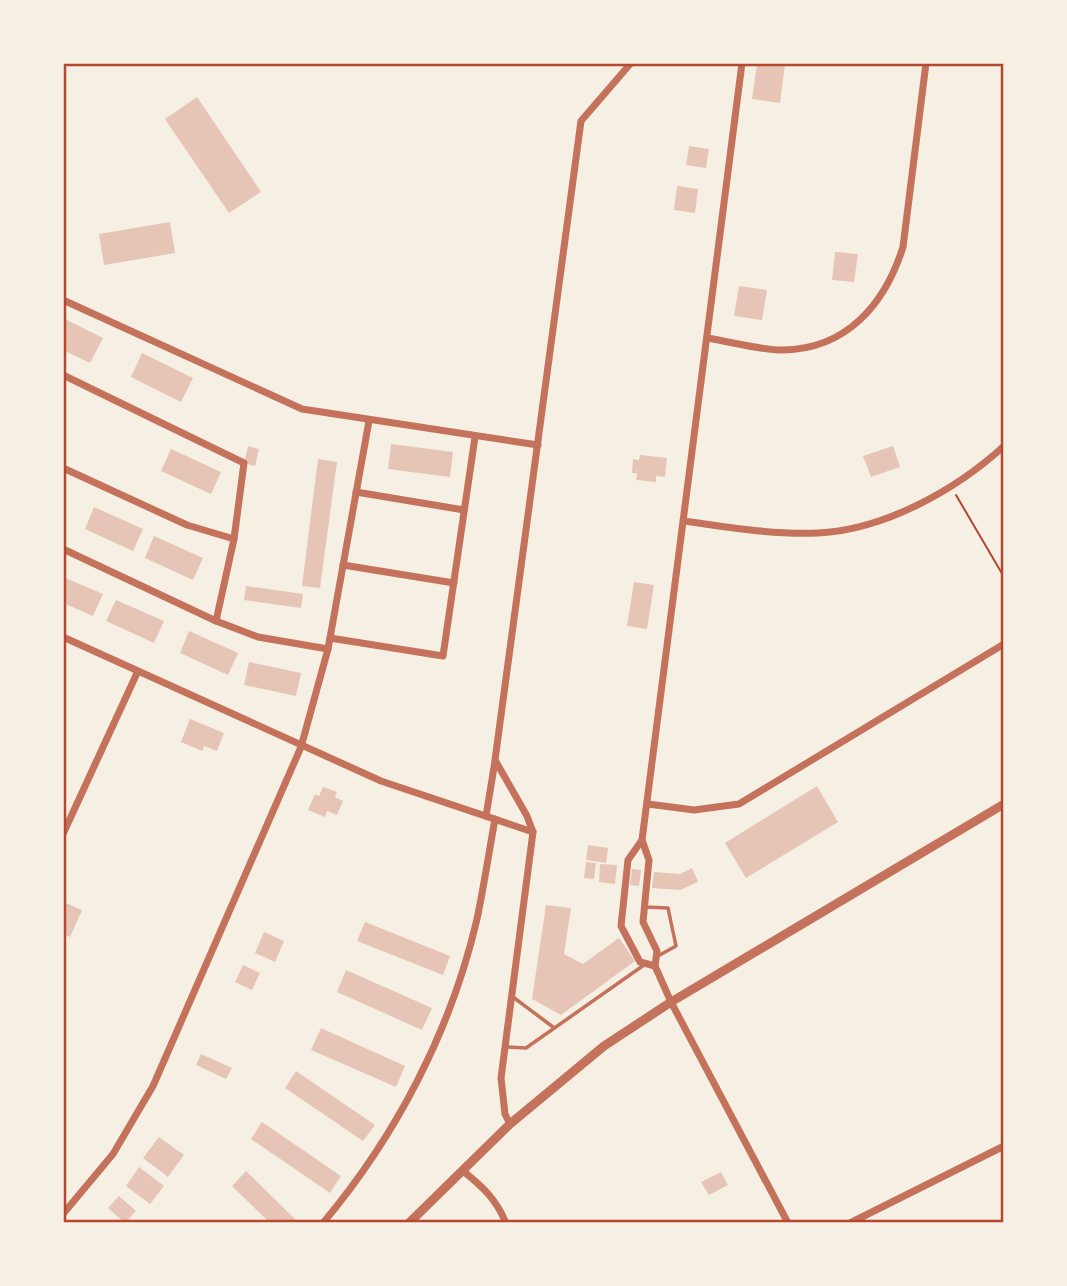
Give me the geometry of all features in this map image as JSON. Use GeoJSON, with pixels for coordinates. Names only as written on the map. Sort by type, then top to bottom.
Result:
{"type":"FeatureCollection","features":[{"type":"Feature","properties":{"kind":"street"},"geometry":{"type":"LineString","coordinates":[[486,816],[582,121],[631,63]]}},
{"type":"Feature","properties":{"kind":"street"},"geometry":{"type":"LineString","coordinates":[[655,966],[644,965],[621,926],[628,860],[642,840],[648,804],[742,63]]}},
{"type":"Feature","properties":{"kind":"street"},"geometry":{"type":"LineString","coordinates":[[707,338],[783,350],[812,345],[834,339],[858,322],[882,298],[894,275],[903,247],[926,63]]}},
{"type":"Feature","properties":{"kind":"street"},"geometry":{"type":"LineString","coordinates":[[63,300],[302,410],[538,445]]}},
{"type":"Feature","properties":{"kind":"street"},"geometry":{"type":"LineString","coordinates":[[63,375],[244,463],[234,539],[216,621]]}},
{"type":"Feature","properties":{"kind":"street"},"geometry":{"type":"LineString","coordinates":[[63,1214],[78,1200],[113,1154],[153,1086],[301,747],[328,649],[369,421]]}},
{"type":"Feature","properties":{"kind":"street"},"geometry":{"type":"LineString","coordinates":[[330,638],[443,656],[475,437]]}},
{"type":"Feature","properties":{"kind":"street"},"geometry":{"type":"LineString","coordinates":[[684,521],[769,533],[820,533],[868,524],[911,508],[950,485],[1004,446]]}},
{"type":"Feature","properties":{"kind":"street"},"geometry":{"type":"LineString","coordinates":[[63,468],[187,525],[234,539]]}},
{"type":"Feature","properties":{"kind":"street"},"geometry":{"type":"LineString","coordinates":[[356,492],[464,510]]}},
{"type":"Feature","properties":{"kind":"street"},"geometry":{"type":"LineString","coordinates":[[63,549],[216,621],[258,637],[328,649]]}},
{"type":"Feature","properties":{"kind":"street"},"geometry":{"type":"LineString","coordinates":[[343,565],[454,583]]}},
{"type":"Feature","properties":{"kind":"street"},"geometry":{"type":"LineString","coordinates":[[63,637],[381,781],[533,832]]}},
{"type":"Feature","properties":{"kind":"street"},"geometry":{"type":"LineString","coordinates":[[648,804],[694,810],[739,804],[1004,644]]}},
{"type":"Feature","properties":{"kind":"street"},"geometry":{"type":"LineString","coordinates":[[63,834],[138,671]]}},
{"type":"Feature","properties":{"kind":"street"},"geometry":{"type":"LineString","coordinates":[[495,760],[527,816],[533,832],[502,1078],[505,1114],[510,1124]]}},
{"type":"Feature","properties":{"kind":"street"},"geometry":{"type":"LineString","coordinates":[[409,1223],[510,1124],[604,1046],[671,1002],[1004,804]]}},
{"type":"Feature","properties":{"kind":"street"},"geometry":{"type":"LineString","coordinates":[[323,1223],[360,1179],[387,1139],[438,1034],[476,921],[495,819]]}},
{"type":"Feature","properties":{"kind":"street"},"geometry":{"type":"LineString","coordinates":[[642,840],[649,860],[643,922],[657,951],[655,966],[671,1002],[788,1223]]}},
{"type":"Feature","properties":{"kind":"street"},"geometry":{"type":"LineString","coordinates":[[850,1223],[1004,1146]]}},
{"type":"Feature","properties":{"kind":"street"},"geometry":{"type":"LineString","coordinates":[[463,1171],[487,1191],[506,1223]]}},
{"type":"Feature","properties":{"kind":"lane"},"geometry":{"type":"LineString","coordinates":[[644,908],[668,908],[676,946],[656,957]]}},
{"type":"Feature","properties":{"kind":"lane"},"geometry":{"type":"LineString","coordinates":[[506,1047],[526,1048],[644,965]]}},
{"type":"Feature","properties":{"kind":"lane"},"geometry":{"type":"LineString","coordinates":[[513,997],[553,1027]]}},
{"type":"Feature","properties":{"kind":"path"},"geometry":{"type":"LineString","coordinates":[[950,485],[1004,576]]}},
{"type":"Feature","properties":{"kind":"building"},"geometry":{"type":"Polygon","coordinates":[[[757,63],[785,63],[780,103],[752,99],[757,63]]]}},
{"type":"Feature","properties":{"kind":"building"},"geometry":{"type":"Polygon","coordinates":[[[197,97],[261,192],[229,213],[165,119],[197,97]]]}},
{"type":"Feature","properties":{"kind":"building"},"geometry":{"type":"Polygon","coordinates":[[[689,146],[709,149],[706,168],[686,165],[689,146]]]}},
{"type":"Feature","properties":{"kind":"building"},"geometry":{"type":"Polygon","coordinates":[[[677,186],[698,189],[695,213],[674,210],[677,186]]]}},
{"type":"Feature","properties":{"kind":"building"},"geometry":{"type":"Polygon","coordinates":[[[170,222],[175,253],[104,265],[99,234],[170,222]]]}},
{"type":"Feature","properties":{"kind":"building"},"geometry":{"type":"Polygon","coordinates":[[[835,252],[858,254],[854,282],[832,280],[835,252]]]}},
{"type":"Feature","properties":{"kind":"building"},"geometry":{"type":"Polygon","coordinates":[[[739,286],[767,290],[762,320],[734,316],[739,286]]]}},
{"type":"Feature","properties":{"kind":"building"},"geometry":{"type":"Polygon","coordinates":[[[63,318],[103,338],[90,363],[63,350],[63,318]]]}},
{"type":"Feature","properties":{"kind":"building"},"geometry":{"type":"Polygon","coordinates":[[[142,353],[193,378],[181,402],[131,377],[142,353]]]}},
{"type":"Feature","properties":{"kind":"building"},"geometry":{"type":"Polygon","coordinates":[[[391,444],[453,452],[450,477],[388,469],[391,444]]]}},
{"type":"Feature","properties":{"kind":"building"},"geometry":{"type":"Polygon","coordinates":[[[248,446],[259,449],[255,466],[244,463],[248,446]]]}},
{"type":"Feature","properties":{"kind":"building"},"geometry":{"type":"Polygon","coordinates":[[[893,446],[900,467],[871,477],[863,456],[893,446]]]}},
{"type":"Feature","properties":{"kind":"building"},"geometry":{"type":"Polygon","coordinates":[[[171,449],[221,472],[211,494],[161,471],[171,449]]]}},
{"type":"Feature","properties":{"kind":"building"},"geometry":{"type":"Polygon","coordinates":[[[640,455],[667,458],[665,477],[656,476],[656,482],[636,480],[637,473],[632,473],[633,459],[639,460],[640,455]]]}},
{"type":"Feature","properties":{"kind":"building"},"geometry":{"type":"Polygon","coordinates":[[[318,459],[337,462],[320,588],[302,586],[318,459]]]}},
{"type":"Feature","properties":{"kind":"building"},"geometry":{"type":"Polygon","coordinates":[[[94,507],[143,529],[133,551],[85,529],[94,507]]]}},
{"type":"Feature","properties":{"kind":"building"},"geometry":{"type":"Polygon","coordinates":[[[154,536],[203,558],[193,580],[145,558],[154,536]]]}},
{"type":"Feature","properties":{"kind":"building"},"geometry":{"type":"Polygon","coordinates":[[[63,577],[103,594],[93,616],[63,603],[63,577]]]}},
{"type":"Feature","properties":{"kind":"building"},"geometry":{"type":"Polygon","coordinates":[[[634,582],[654,585],[647,629],[627,626],[634,582]]]}},
{"type":"Feature","properties":{"kind":"building"},"geometry":{"type":"Polygon","coordinates":[[[246,586],[303,594],[301,608],[244,600],[246,586]]]}},
{"type":"Feature","properties":{"kind":"building"},"geometry":{"type":"Polygon","coordinates":[[[116,600],[164,621],[154,643],[106,621],[116,600]]]}},
{"type":"Feature","properties":{"kind":"building"},"geometry":{"type":"Polygon","coordinates":[[[189,631],[238,653],[228,675],[180,653],[189,631]]]}},
{"type":"Feature","properties":{"kind":"building"},"geometry":{"type":"Polygon","coordinates":[[[249,662],[301,673],[296,696],[244,685],[249,662]]]}},
{"type":"Feature","properties":{"kind":"building"},"geometry":{"type":"Polygon","coordinates":[[[190,719],[224,733],[217,751],[204,746],[202,751],[181,742],[190,719]]]}},
{"type":"Feature","properties":{"kind":"building"},"geometry":{"type":"Polygon","coordinates":[[[817,786],[838,822],[746,878],[725,843],[817,786]]]}},
{"type":"Feature","properties":{"kind":"building"},"geometry":{"type":"Polygon","coordinates":[[[323,787],[337,792],[335,797],[343,801],[337,815],[327,811],[325,817],[308,810],[315,794],[319,796],[323,787]]]}},
{"type":"Feature","properties":{"kind":"building"},"geometry":{"type":"Polygon","coordinates":[[[588,845],[608,848],[606,863],[586,860],[588,845]]]}},
{"type":"Feature","properties":{"kind":"building"},"geometry":{"type":"Polygon","coordinates":[[[586,862],[596,863],[594,879],[584,878],[586,862]]]}},
{"type":"Feature","properties":{"kind":"building"},"geometry":{"type":"Polygon","coordinates":[[[600,864],[617,865],[615,884],[599,882],[600,864]]]}},
{"type":"Feature","properties":{"kind":"building"},"geometry":{"type":"Polygon","coordinates":[[[692,868],[698,882],[680,890],[652,888],[654,872],[680,874],[692,868]]]}},
{"type":"Feature","properties":{"kind":"building"},"geometry":{"type":"Polygon","coordinates":[[[632,869],[641,870],[639,886],[630,885],[632,869]]]}},
{"type":"Feature","properties":{"kind":"building"},"geometry":{"type":"Polygon","coordinates":[[[66,903],[82,910],[70,937],[63,934],[66,903]]]}},
{"type":"Feature","properties":{"kind":"building"},"geometry":{"type":"Polygon","coordinates":[[[546,905],[571,908],[564,954],[583,964],[619,938],[635,961],[561,1015],[532,999],[546,905]]]}},
{"type":"Feature","properties":{"kind":"building"},"geometry":{"type":"Polygon","coordinates":[[[365,922],[450,956],[443,975],[357,941],[365,922]]]}},
{"type":"Feature","properties":{"kind":"building"},"geometry":{"type":"Polygon","coordinates":[[[264,932],[284,941],[275,962],[255,953],[264,932]]]}},
{"type":"Feature","properties":{"kind":"building"},"geometry":{"type":"Polygon","coordinates":[[[243,965],[260,973],[252,990],[235,982],[243,965]]]}},
{"type":"Feature","properties":{"kind":"building"},"geometry":{"type":"Polygon","coordinates":[[[346,970],[432,1008],[422,1030],[337,992],[346,970]]]}},
{"type":"Feature","properties":{"kind":"building"},"geometry":{"type":"Polygon","coordinates":[[[321,1028],[405,1066],[396,1087],[311,1050],[321,1028]]]}},
{"type":"Feature","properties":{"kind":"building"},"geometry":{"type":"Polygon","coordinates":[[[201,1054],[232,1068],[226,1079],[196,1065],[201,1054]]]}},
{"type":"Feature","properties":{"kind":"building"},"geometry":{"type":"Polygon","coordinates":[[[296,1071],[375,1125],[363,1141],[285,1088],[296,1071]]]}},
{"type":"Feature","properties":{"kind":"building"},"geometry":{"type":"Polygon","coordinates":[[[262,1122],[341,1176],[330,1193],[251,1139],[262,1122]]]}},
{"type":"Feature","properties":{"kind":"building"},"geometry":{"type":"Polygon","coordinates":[[[159,1137],[184,1155],[168,1177],[143,1158],[159,1137]]]}},
{"type":"Feature","properties":{"kind":"building"},"geometry":{"type":"Polygon","coordinates":[[[139,1167],[164,1186],[150,1204],[126,1186],[139,1167]]]}},
{"type":"Feature","properties":{"kind":"building"},"geometry":{"type":"Polygon","coordinates":[[[246,1171],[299,1223],[270,1223],[232,1186],[246,1171]]]}},
{"type":"Feature","properties":{"kind":"building"},"geometry":{"type":"Polygon","coordinates":[[[721,1172],[728,1185],[709,1195],[701,1182],[721,1172]]]}},
{"type":"Feature","properties":{"kind":"building"},"geometry":{"type":"Polygon","coordinates":[[[119,1196],[136,1211],[125,1223],[108,1208],[119,1196]]]}}]}
